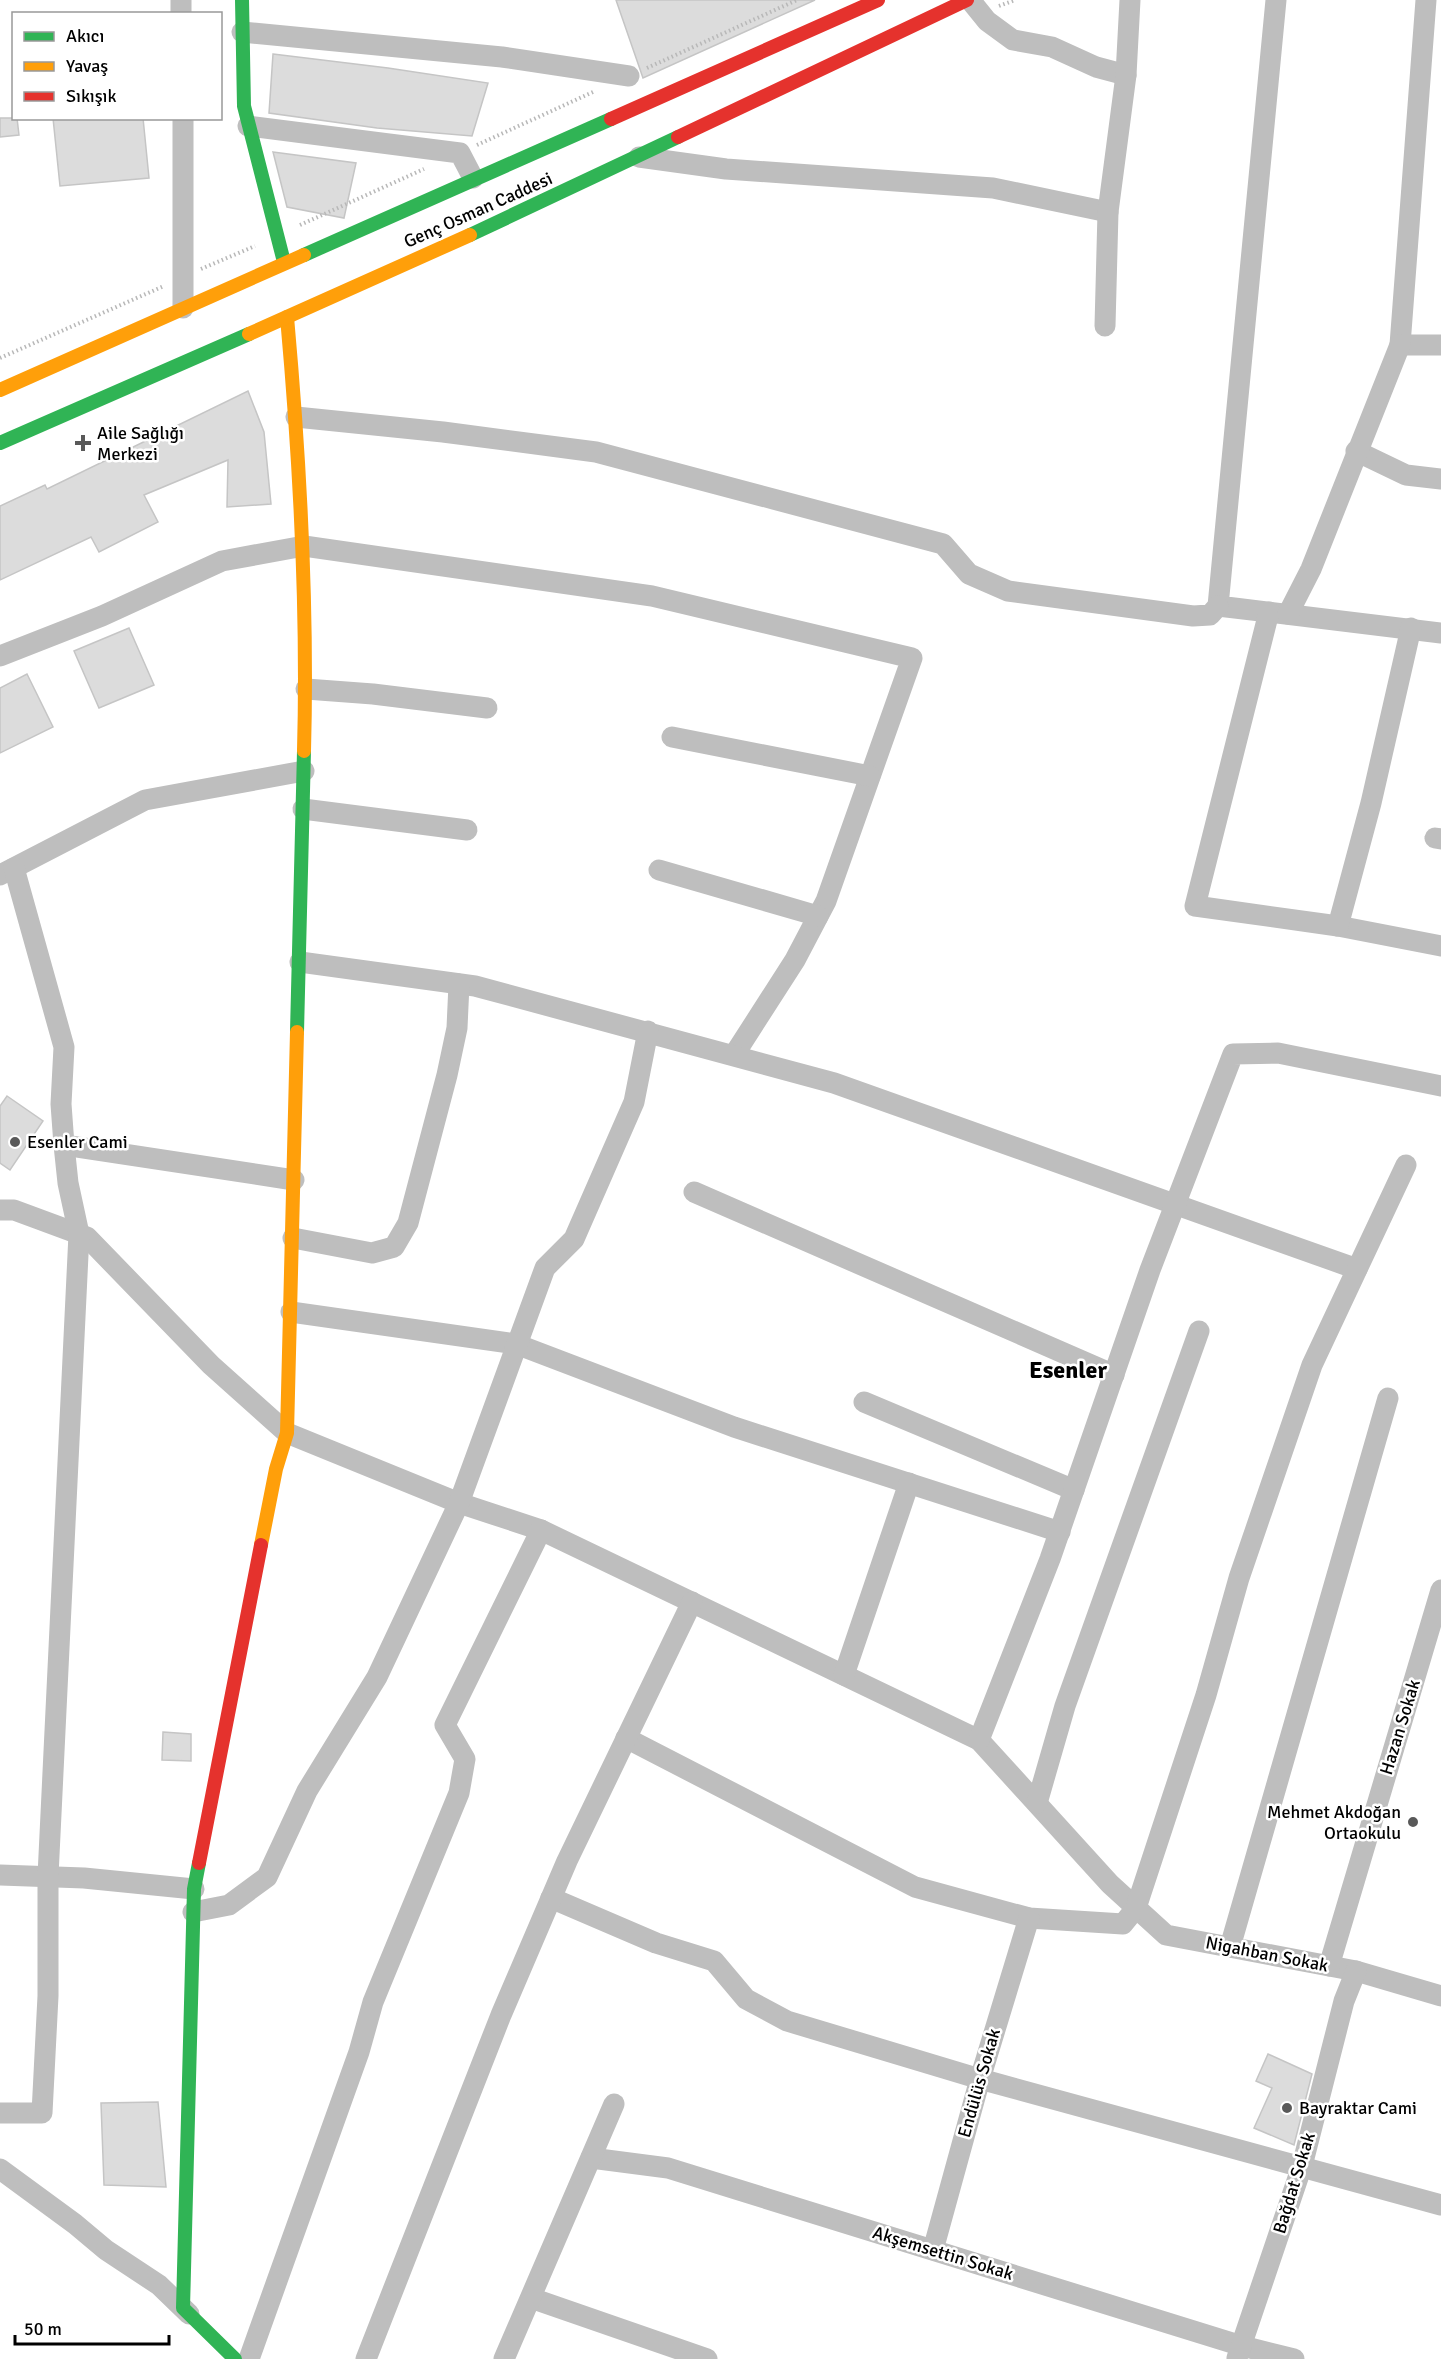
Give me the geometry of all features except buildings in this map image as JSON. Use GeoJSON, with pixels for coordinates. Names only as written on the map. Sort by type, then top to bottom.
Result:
{"type":"FeatureCollection","features":[{"type":"Feature","properties":{"kind":"street"},"geometry":{"type":"LineString","coordinates":[[242,0],[244,106],[284,262]]}},
{"type":"Feature","properties":{"kind":"street","name":"Genç Osman Caddesi"},"geometry":{"type":"LineString","coordinates":[[0,390],[878,0]]}},
{"type":"Feature","properties":{"kind":"street"},"geometry":{"type":"LineString","coordinates":[[969,0],[987,21],[1013,40],[1052,47],[1096,67],[1126,75]]}},
{"type":"Feature","properties":{"kind":"street","name":"Genç Osman Caddesi"},"geometry":{"type":"LineString","coordinates":[[0,442],[287,317],[638,157],[821,67],[969,0]]}},
{"type":"Feature","properties":{"kind":"street"},"geometry":{"type":"LineString","coordinates":[[1105,326],[1108,212],[1126,75],[1130,0]]}},
{"type":"Feature","properties":{"kind":"street"},"geometry":{"type":"LineString","coordinates":[[296,417],[443,432],[596,452],[943,544],[969,574],[1008,591],[1193,616],[1210,615],[1218,606],[1276,0]]}},
{"type":"Feature","properties":{"kind":"street"},"geometry":{"type":"LineString","coordinates":[[1426,0],[1400,345],[1311,569],[1279,613],[1195,906],[1338,927],[1441,946]]}},
{"type":"Feature","properties":{"kind":"street"},"geometry":{"type":"LineString","coordinates":[[242,32],[502,57],[629,76]]}},
{"type":"Feature","properties":{"kind":"street"},"geometry":{"type":"LineString","coordinates":[[183,120],[181,184],[183,308]]}},
{"type":"Feature","properties":{"kind":"street"},"geometry":{"type":"LineString","coordinates":[[248,126],[460,153],[473,178]]}},
{"type":"Feature","properties":{"kind":"street"},"geometry":{"type":"LineString","coordinates":[[638,157],[671,159],[726,168],[993,188],[1108,212]]}},
{"type":"Feature","properties":{"kind":"street"},"geometry":{"type":"LineString","coordinates":[[183,2308],[194,1889],[276,1469],[287,1433],[306,689],[304,546],[287,317]]}},
{"type":"Feature","properties":{"kind":"street"},"geometry":{"type":"LineString","coordinates":[[1400,345],[1441,345]]}},
{"type":"Feature","properties":{"kind":"street"},"geometry":{"type":"LineString","coordinates":[[1356,451],[1406,475],[1441,479]]}},
{"type":"Feature","properties":{"kind":"street"},"geometry":{"type":"LineString","coordinates":[[0,656],[102,616],[222,561],[304,546],[652,596],[912,658],[826,901],[795,960],[734,1055]]}},
{"type":"Feature","properties":{"kind":"street"},"geometry":{"type":"LineString","coordinates":[[1218,606],[1441,633]]}},
{"type":"Feature","properties":{"kind":"street"},"geometry":{"type":"LineString","coordinates":[[1338,927],[1371,803],[1411,628]]}},
{"type":"Feature","properties":{"kind":"street"},"geometry":{"type":"LineString","coordinates":[[306,689],[373,694],[487,708]]}},
{"type":"Feature","properties":{"kind":"street"},"geometry":{"type":"LineString","coordinates":[[672,736],[870,776]]}},
{"type":"Feature","properties":{"kind":"street"},"geometry":{"type":"LineString","coordinates":[[0,2115],[42,2113],[48,1996],[48,1876],[79,1234],[68,1183],[64,1144],[61,1104],[64,1047],[7,872],[145,800],[304,771]]}},
{"type":"Feature","properties":{"kind":"street"},"geometry":{"type":"LineString","coordinates":[[303,809],[466,830]]}},
{"type":"Feature","properties":{"kind":"street"},"geometry":{"type":"LineString","coordinates":[[658,870],[818,916]]}},
{"type":"Feature","properties":{"kind":"street"},"geometry":{"type":"LineString","coordinates":[[300,962],[475,986],[834,1083],[1357,1269]]}},
{"type":"Feature","properties":{"kind":"street"},"geometry":{"type":"LineString","coordinates":[[293,1238],[372,1253],[394,1247],[408,1223],[447,1076],[457,1028],[459,984]]}},
{"type":"Feature","properties":{"kind":"street"},"geometry":{"type":"LineString","coordinates":[[193,1912],[229,1905],[267,1877],[307,1791],[377,1677],[459,1503],[545,1268],[574,1239],[634,1102],[648,1031]]}},
{"type":"Feature","properties":{"kind":"street"},"geometry":{"type":"LineString","coordinates":[[0,1210],[14,1210],[87,1237],[212,1365],[287,1433],[459,1503],[541,1530],[979,1740],[1059,1532],[1175,1203],[1233,1054],[1278,1053],[1441,1086]]}},
{"type":"Feature","properties":{"kind":"street"},"geometry":{"type":"LineString","coordinates":[[64,1144],[294,1180]]}},
{"type":"Feature","properties":{"kind":"street"},"geometry":{"type":"LineString","coordinates":[[626,1738],[915,1887],[1029,1918],[1123,1924],[1136,1908],[1206,1695],[1239,1578],[1312,1365],[1406,1165]]}},
{"type":"Feature","properties":{"kind":"street"},"geometry":{"type":"LineString","coordinates":[[694,1192],[1114,1375]]}},
{"type":"Feature","properties":{"kind":"street"},"geometry":{"type":"LineString","coordinates":[[291,1312],[516,1344],[734,1426],[1059,1532]]}},
{"type":"Feature","properties":{"kind":"street"},"geometry":{"type":"LineString","coordinates":[[1037,1803],[1065,1706],[1199,1331]]}},
{"type":"Feature","properties":{"kind":"street"},"geometry":{"type":"LineString","coordinates":[[1230,1947],[1388,1398]]}},
{"type":"Feature","properties":{"kind":"street"},"geometry":{"type":"LineString","coordinates":[[864,1402],[1074,1490]]}},
{"type":"Feature","properties":{"kind":"street"},"geometry":{"type":"LineString","coordinates":[[844,1675],[909,1483]]}},
{"type":"Feature","properties":{"kind":"street"},"geometry":{"type":"LineString","coordinates":[[249,2359],[358,2052],[373,2002],[459,1793],[465,1758],[445,1725],[541,1530]]}},
{"type":"Feature","properties":{"kind":"street","name":"Hazan Sokak"},"geometry":{"type":"LineString","coordinates":[[1329,1966],[1438,1615],[1441,1590]]}},
{"type":"Feature","properties":{"kind":"street"},"geometry":{"type":"LineString","coordinates":[[366,2359],[501,2015],[551,1898],[692,1602]]}},
{"type":"Feature","properties":{"kind":"street","name":"Nigahban Sokak"},"geometry":{"type":"LineString","coordinates":[[979,1740],[1110,1884],[1166,1935],[1356,1971],[1441,1996]]}},
{"type":"Feature","properties":{"kind":"street"},"geometry":{"type":"LineString","coordinates":[[0,1875],[84,1878],[194,1889]]}},
{"type":"Feature","properties":{"kind":"street"},"geometry":{"type":"LineString","coordinates":[[551,1898],[656,1943],[714,1961],[746,1999],[787,2021],[980,2079],[1441,2205]]}},
{"type":"Feature","properties":{"kind":"street","name":"Endülüs Sokak"},"geometry":{"type":"LineString","coordinates":[[933,2250],[980,2079],[1029,1918]]}},
{"type":"Feature","properties":{"kind":"street","name":"Bağdat Sokak"},"geometry":{"type":"LineString","coordinates":[[1240,2352],[1302,2166],[1344,2001],[1356,1971]]}},
{"type":"Feature","properties":{"kind":"street"},"geometry":{"type":"LineString","coordinates":[[504,2359],[614,2104]]}},
{"type":"Feature","properties":{"kind":"street","name":"Akşemsettin Sokak"},"geometry":{"type":"LineString","coordinates":[[591,2158],[668,2168],[933,2250],[1240,2352],[1294,2359]]}},
{"type":"Feature","properties":{"kind":"street"},"geometry":{"type":"LineString","coordinates":[[0,2169],[75,2224],[106,2250],[159,2285],[230,2353]]}},
{"type":"Feature","properties":{"kind":"street"},"geometry":{"type":"LineString","coordinates":[[531,2298],[707,2359]]}},
{"type":"Feature","properties":{"kind":"path"},"geometry":{"type":"LineString","coordinates":[[629,76],[797,0]]}},
{"type":"Feature","properties":{"kind":"path"},"geometry":{"type":"LineString","coordinates":[[460,153],[597,90]]}},
{"type":"Feature","properties":{"kind":"path"},"geometry":{"type":"LineString","coordinates":[[0,358],[427,168]]}},
{"type":"Feature","properties":{"kind":"traffic: fast"},"geometry":{"type":"LineString","coordinates":[[242,0],[244,106],[284,262]]}},
{"type":"Feature","properties":{"kind":"traffic: fast"},"geometry":{"type":"LineString","coordinates":[[304,255],[611,119]]}},
{"type":"Feature","properties":{"kind":"traffic: fast"},"geometry":{"type":"LineString","coordinates":[[470,235],[678,137]]}},
{"type":"Feature","properties":{"kind":"traffic: fast"},"geometry":{"type":"LineString","coordinates":[[0,443],[249,334]]}},
{"type":"Feature","properties":{"kind":"traffic: fast"},"geometry":{"type":"LineString","coordinates":[[297,1032],[304,751]]}},
{"type":"Feature","properties":{"kind":"traffic: fast"},"geometry":{"type":"LineString","coordinates":[[199,1863],[194,1889],[183,2308],[235,2359]]}},
{"type":"Feature","properties":{"kind":"traffic: slow"},"geometry":{"type":"LineString","coordinates":[[249,334],[470,235]]}},
{"type":"Feature","properties":{"kind":"traffic: slow"},"geometry":{"type":"LineString","coordinates":[[0,390],[304,255]]}},
{"type":"Feature","properties":{"kind":"traffic: slow"},"geometry":{"type":"LineString","coordinates":[[287,317],[302,534],[305,642],[304,751]]}},
{"type":"Feature","properties":{"kind":"traffic: slow"},"geometry":{"type":"LineString","coordinates":[[261,1545],[276,1469],[287,1433],[297,1032]]}},
{"type":"Feature","properties":{"kind":"traffic: jam"},"geometry":{"type":"LineString","coordinates":[[611,119],[878,0]]}},
{"type":"Feature","properties":{"kind":"traffic: jam"},"geometry":{"type":"LineString","coordinates":[[678,137],[967,0]]}},
{"type":"Feature","properties":{"kind":"traffic: jam"},"geometry":{"type":"LineString","coordinates":[[199,1863],[261,1545]]}},
{"type":"Feature","properties":{"kind":"place","name":"Aile Sağlığı Merkezi"},"geometry":{"type":"Point","coordinates":[83,443]}},
{"type":"Feature","properties":{"kind":"place","name":"Esenler Cami"},"geometry":{"type":"Point","coordinates":[15,1142]}},
{"type":"Feature","properties":{"kind":"place","name":"Mehmet Akdoğan Ortaokulu"},"geometry":{"type":"Point","coordinates":[1413,1822]}},
{"type":"Feature","properties":{"kind":"place","name":"Bayraktar Cami"},"geometry":{"type":"Point","coordinates":[1287,2108]}},
{"type":"Feature","properties":{"kind":"district","name":"Esenler"},"geometry":{"type":"Point","coordinates":[1068,1370]}}]}
